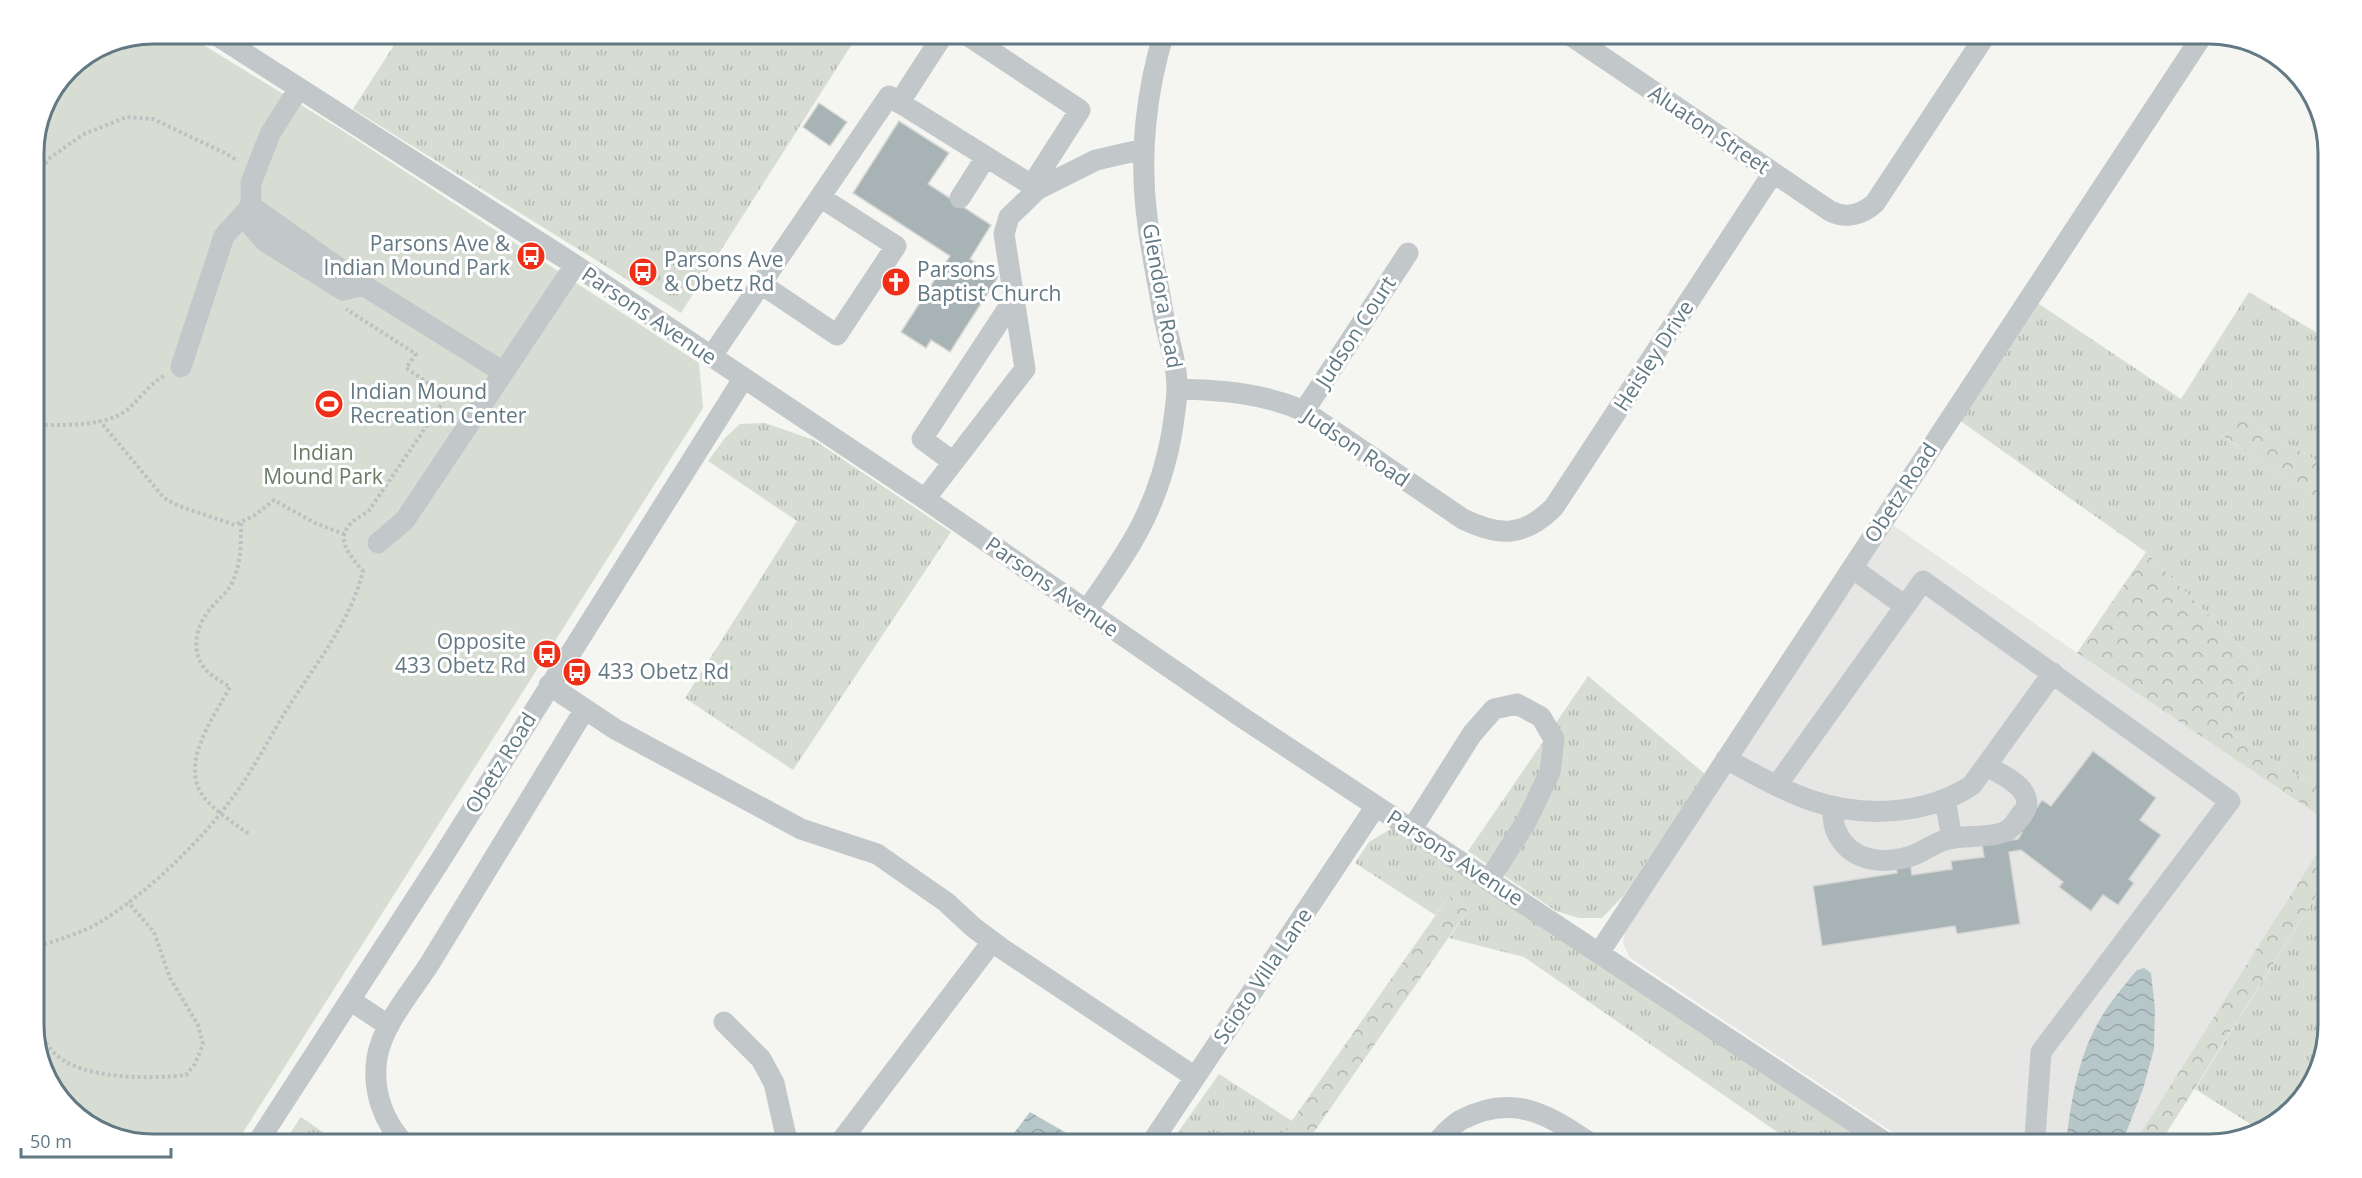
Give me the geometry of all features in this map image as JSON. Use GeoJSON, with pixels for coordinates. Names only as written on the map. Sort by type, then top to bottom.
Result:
{"type":"FeatureCollection","features":[{"type":"Feature","properties":{"kind":"street","name":"Parsons Avenue"},"geometry":{"type":"LineString","coordinates":[[230,44],[575,265],[743,380],[925,499],[1086,611],[1376,806],[1872,1134]]}},
{"type":"Feature","properties":{"kind":"street"},"geometry":{"type":"LineString","coordinates":[[899,103],[937,44]]}},
{"type":"Feature","properties":{"kind":"street"},"geometry":{"type":"LineString","coordinates":[[925,499],[1025,369],[1004,234],[1009,217],[1035,188],[1080,110],[981,44]]}},
{"type":"Feature","properties":{"kind":"street","name":"Glendora Road"},"geometry":{"type":"LineString","coordinates":[[1086,611],[1125,557],[1149,513],[1167,459],[1177,389],[1176,364],[1163,316],[1146,216],[1144,149],[1152,70],[1160,44]]}},
{"type":"Feature","properties":{"kind":"street","name":"Aluaton Street"},"geometry":{"type":"LineString","coordinates":[[1583,44],[1830,212],[1842,216],[1854,215],[1869,209],[1879,198],[1979,44]]}},
{"type":"Feature","properties":{"kind":"street","name":"Obetz Road"},"geometry":{"type":"LineString","coordinates":[[1599,953],[2197,44]]}},
{"type":"Feature","properties":{"kind":"street"},"geometry":{"type":"LineString","coordinates":[[182,367],[224,236],[251,206],[251,183],[270,134],[299,88]]}},
{"type":"Feature","properties":{"kind":"street"},"geometry":{"type":"LineString","coordinates":[[711,357],[889,96],[1035,188]]}},
{"type":"Feature","properties":{"kind":"street"},"geometry":{"type":"LineString","coordinates":[[1035,188],[1096,160],[1144,149]]}},
{"type":"Feature","properties":{"kind":"street"},"geometry":{"type":"LineString","coordinates":[[960,198],[986,157]]}},
{"type":"Feature","properties":{"kind":"street","name":"Heisley Drive"},"geometry":{"type":"LineString","coordinates":[[1525,528],[1540,521],[1554,507],[1773,173]]}},
{"type":"Feature","properties":{"kind":"street"},"geometry":{"type":"LineString","coordinates":[[761,284],[837,334],[896,246],[820,197]]}},
{"type":"Feature","properties":{"kind":"street"},"geometry":{"type":"LineString","coordinates":[[251,206],[363,285],[503,372]]}},
{"type":"Feature","properties":{"kind":"street","name":"Judson Court"},"geometry":{"type":"LineString","coordinates":[[1304,411],[1408,253]]}},
{"type":"Feature","properties":{"kind":"street"},"geometry":{"type":"LineString","coordinates":[[378,543],[405,520],[575,265]]}},
{"type":"Feature","properties":{"kind":"street"},"geometry":{"type":"LineString","coordinates":[[953,462],[922,439],[1014,299]]}},
{"type":"Feature","properties":{"kind":"street","name":"Obetz Road"},"geometry":{"type":"LineString","coordinates":[[263,1134],[440,861],[743,380]]}},
{"type":"Feature","properties":{"kind":"street","name":"Judson Road"},"geometry":{"type":"LineString","coordinates":[[1177,389],[1246,392],[1281,401],[1304,411],[1462,519],[1482,529],[1504,533],[1525,528]]}},
{"type":"Feature","properties":{"kind":"street"},"geometry":{"type":"LineString","coordinates":[[1852,568],[1905,606]]}},
{"type":"Feature","properties":{"kind":"street"},"geometry":{"type":"LineString","coordinates":[[1777,785],[1923,581],[2230,801],[2041,1052],[2035,1134]]}},
{"type":"Feature","properties":{"kind":"street"},"geometry":{"type":"LineString","coordinates":[[1726,759],[1814,802],[1832,806],[1889,811],[1914,808],[1945,800],[1972,785],[2053,673]]}},
{"type":"Feature","properties":{"kind":"street"},"geometry":{"type":"LineString","coordinates":[[549,685],[615,729],[801,829],[876,854],[946,902],[992,942],[1195,1077]]}},
{"type":"Feature","properties":{"kind":"street"},"geometry":{"type":"LineString","coordinates":[[1412,829],[1472,734],[1494,709],[1517,704],[1541,717],[1554,739],[1550,772],[1527,822],[1489,880]]}},
{"type":"Feature","properties":{"kind":"street"},"geometry":{"type":"LineString","coordinates":[[395,1134],[384,1115],[377,1090],[377,1057],[389,1026],[585,709]]}},
{"type":"Feature","properties":{"kind":"street"},"geometry":{"type":"LineString","coordinates":[[1832,806],[1835,828],[1846,846],[1859,857],[1878,862],[1909,857],[1952,838],[2004,832],[2014,826],[2024,812],[2026,802],[2021,787],[2008,777],[1986,766]]}},
{"type":"Feature","properties":{"kind":"street"},"geometry":{"type":"LineString","coordinates":[[1945,800],[1952,838]]}},
{"type":"Feature","properties":{"kind":"street","name":"Scioto Villa Lane"},"geometry":{"type":"LineString","coordinates":[[1157,1134],[1376,806]]}},
{"type":"Feature","properties":{"kind":"street"},"geometry":{"type":"LineString","coordinates":[[846,1134],[992,942]]}},
{"type":"Feature","properties":{"kind":"street"},"geometry":{"type":"LineString","coordinates":[[350,1000],[389,1026]]}},
{"type":"Feature","properties":{"kind":"street"},"geometry":{"type":"LineString","coordinates":[[724,1022],[761,1059],[774,1083],[786,1134]]}},
{"type":"Feature","properties":{"kind":"street"},"geometry":{"type":"LineString","coordinates":[[1446,1134],[1460,1121],[1495,1108],[1532,1110],[1576,1134]]}},
{"type":"Feature","properties":{"kind":"path"},"geometry":{"type":"LineString","coordinates":[[44,165],[51,157],[84,134],[127,117],[153,119],[238,161]]}},
{"type":"Feature","properties":{"kind":"path"},"geometry":{"type":"LineString","coordinates":[[44,945],[68,937],[104,920],[166,871],[220,813],[237,791],[279,720],[345,619],[363,571],[345,550],[344,534],[352,520],[368,512],[447,396],[406,368],[416,354],[338,304]]}},
{"type":"Feature","properties":{"kind":"path"},"geometry":{"type":"LineString","coordinates":[[44,424],[85,424],[121,414],[156,379],[182,367]]}},
{"type":"Feature","properties":{"kind":"path"},"geometry":{"type":"LineString","coordinates":[[99,420],[164,498],[179,506],[235,525],[274,500],[315,523],[344,534]]}},
{"type":"Feature","properties":{"kind":"path"},"geometry":{"type":"LineString","coordinates":[[241,523],[237,569],[231,584],[202,621],[197,631],[196,644],[201,664],[209,673],[230,687],[198,750],[194,763],[194,774],[206,800],[249,834]]}},
{"type":"Feature","properties":{"kind":"path"},"geometry":{"type":"LineString","coordinates":[[45,1041],[55,1054],[80,1070],[143,1077],[169,1077],[186,1075],[195,1064],[203,1044],[198,1025],[170,978],[154,932],[128,902]]}},
{"type":"Feature","properties":{"kind":"shaded area"},"geometry":{"type":"Polygon","coordinates":[[[1890,523],[2077,653],[2318,815],[2318,851],[2140,1134],[1895,1134],[1630,958],[1623,943],[1625,931],[1890,523]]]}},
{"type":"Feature","properties":{"kind":"green space","name":"Indian Mound Park"},"geometry":{"type":"Polygon","coordinates":[[[138,44],[202,44],[340,129],[699,363],[703,408],[242,1134],[138,1134],[104,1123],[81,1107],[62,1086],[55,1074],[49,1060],[44,1033],[44,138],[55,104],[75,75],[104,55],[138,44]]]}},
{"type":"Feature","properties":{"kind":"green space"},"geometry":{"type":"Polygon","coordinates":[[[395,44],[852,44],[681,313],[353,109],[395,44]]]}},
{"type":"Feature","properties":{"kind":"green space"},"geometry":{"type":"Polygon","coordinates":[[[2249,292],[2318,333],[2318,462],[2249,421],[2223,436],[2318,499],[2318,789],[2224,728],[2259,666],[2146,552],[1959,420],[2036,302],[2181,399],[2249,292]]]}},
{"type":"Feature","properties":{"kind":"green space"},"geometry":{"type":"Polygon","coordinates":[[[2234,420],[2249,421],[2318,462],[2318,499],[2223,436],[2234,420]]]}},
{"type":"Feature","properties":{"kind":"green space"},"geometry":{"type":"Polygon","coordinates":[[[765,423],[814,440],[951,532],[793,770],[685,698],[797,521],[708,461],[725,438],[740,424],[765,423]]]}},
{"type":"Feature","properties":{"kind":"green space"},"geometry":{"type":"Polygon","coordinates":[[[2146,552],[2259,666],[2224,728],[2318,789],[2318,815],[2077,653],[2146,552]]]}},
{"type":"Feature","properties":{"kind":"green space"},"geometry":{"type":"Polygon","coordinates":[[[1588,676],[1705,774],[1624,895],[1602,918],[1579,918],[1556,911],[1468,851],[1588,676]]]}},
{"type":"Feature","properties":{"kind":"green space"},"geometry":{"type":"Polygon","coordinates":[[[1392,828],[1854,1134],[1780,1134],[1524,957],[1449,938],[1469,908],[1449,896],[1435,915],[1355,863],[1369,842],[1392,828]]]}},
{"type":"Feature","properties":{"kind":"green space"},"geometry":{"type":"Polygon","coordinates":[[[2318,851],[2318,892],[2166,1134],[2140,1134],[2318,851]]]}},
{"type":"Feature","properties":{"kind":"green space"},"geometry":{"type":"Polygon","coordinates":[[[2318,893],[2318,1040],[2313,1060],[2300,1086],[2281,1107],[2253,1125],[2195,1089],[2318,893]]]}},
{"type":"Feature","properties":{"kind":"green space"},"geometry":{"type":"Polygon","coordinates":[[[1449,896],[1469,908],[1313,1134],[1283,1134],[1449,896]]]}},
{"type":"Feature","properties":{"kind":"green space"},"geometry":{"type":"Polygon","coordinates":[[[1219,1074],[1292,1121],[1283,1134],[1177,1134],[1219,1074]]]}},
{"type":"Feature","properties":{"kind":"green space"},"geometry":{"type":"Polygon","coordinates":[[[301,1117],[326,1134],[289,1134],[301,1117]]]}},
{"type":"Feature","properties":{"kind":"water"},"geometry":{"type":"Polygon","coordinates":[[[2144,968],[2151,973],[2155,1008],[2154,1049],[2143,1089],[2126,1133],[2067,1134],[2076,1082],[2091,1036],[2102,1016],[2137,970],[2144,968]]]}},
{"type":"Feature","properties":{"kind":"water"},"geometry":{"type":"Polygon","coordinates":[[[1030,1112],[1068,1134],[1013,1134],[1030,1112]]]}},
{"type":"Feature","properties":{"kind":"building"},"geometry":{"type":"Polygon","coordinates":[[[819,103],[847,122],[830,146],[803,127],[819,103]]]}},
{"type":"Feature","properties":{"kind":"building"},"geometry":{"type":"Polygon","coordinates":[[[899,121],[949,153],[928,184],[991,225],[970,259],[998,277],[950,352],[931,340],[926,348],[901,332],[950,256],[853,193],[899,121]]]}},
{"type":"Feature","properties":{"kind":"building"},"geometry":{"type":"Polygon","coordinates":[[[2093,751],[2156,798],[2140,820],[2161,835],[2129,879],[2134,883],[2118,905],[2103,895],[2091,911],[2059,887],[2063,882],[2021,850],[2009,852],[2020,924],[1957,934],[1955,926],[1822,946],[1813,886],[1897,873],[1893,850],[1908,848],[1912,875],[1952,869],[1951,861],[1984,857],[1982,844],[2018,839],[2022,833],[2005,819],[2015,805],[2030,817],[2042,800],[2051,806],[2093,751]]]}},
{"type":"Feature","properties":{"kind":"place","name":"Parsons Ave & Indian Mound Park"},"geometry":{"type":"Point","coordinates":[531,256]}},
{"type":"Feature","properties":{"kind":"place","name":"Parsons Ave & Obetz Rd"},"geometry":{"type":"Point","coordinates":[643,272]}},
{"type":"Feature","properties":{"kind":"place","name":"Parsons Baptist Church"},"geometry":{"type":"Point","coordinates":[896,282]}},
{"type":"Feature","properties":{"kind":"place","name":"Indian Mound Recreation Center"},"geometry":{"type":"Point","coordinates":[329,404]}},
{"type":"Feature","properties":{"kind":"place","name":"Opposite 433 Obetz Rd"},"geometry":{"type":"Point","coordinates":[547,654]}},
{"type":"Feature","properties":{"kind":"place","name":"433 Obetz Rd"},"geometry":{"type":"Point","coordinates":[577,672]}}]}
